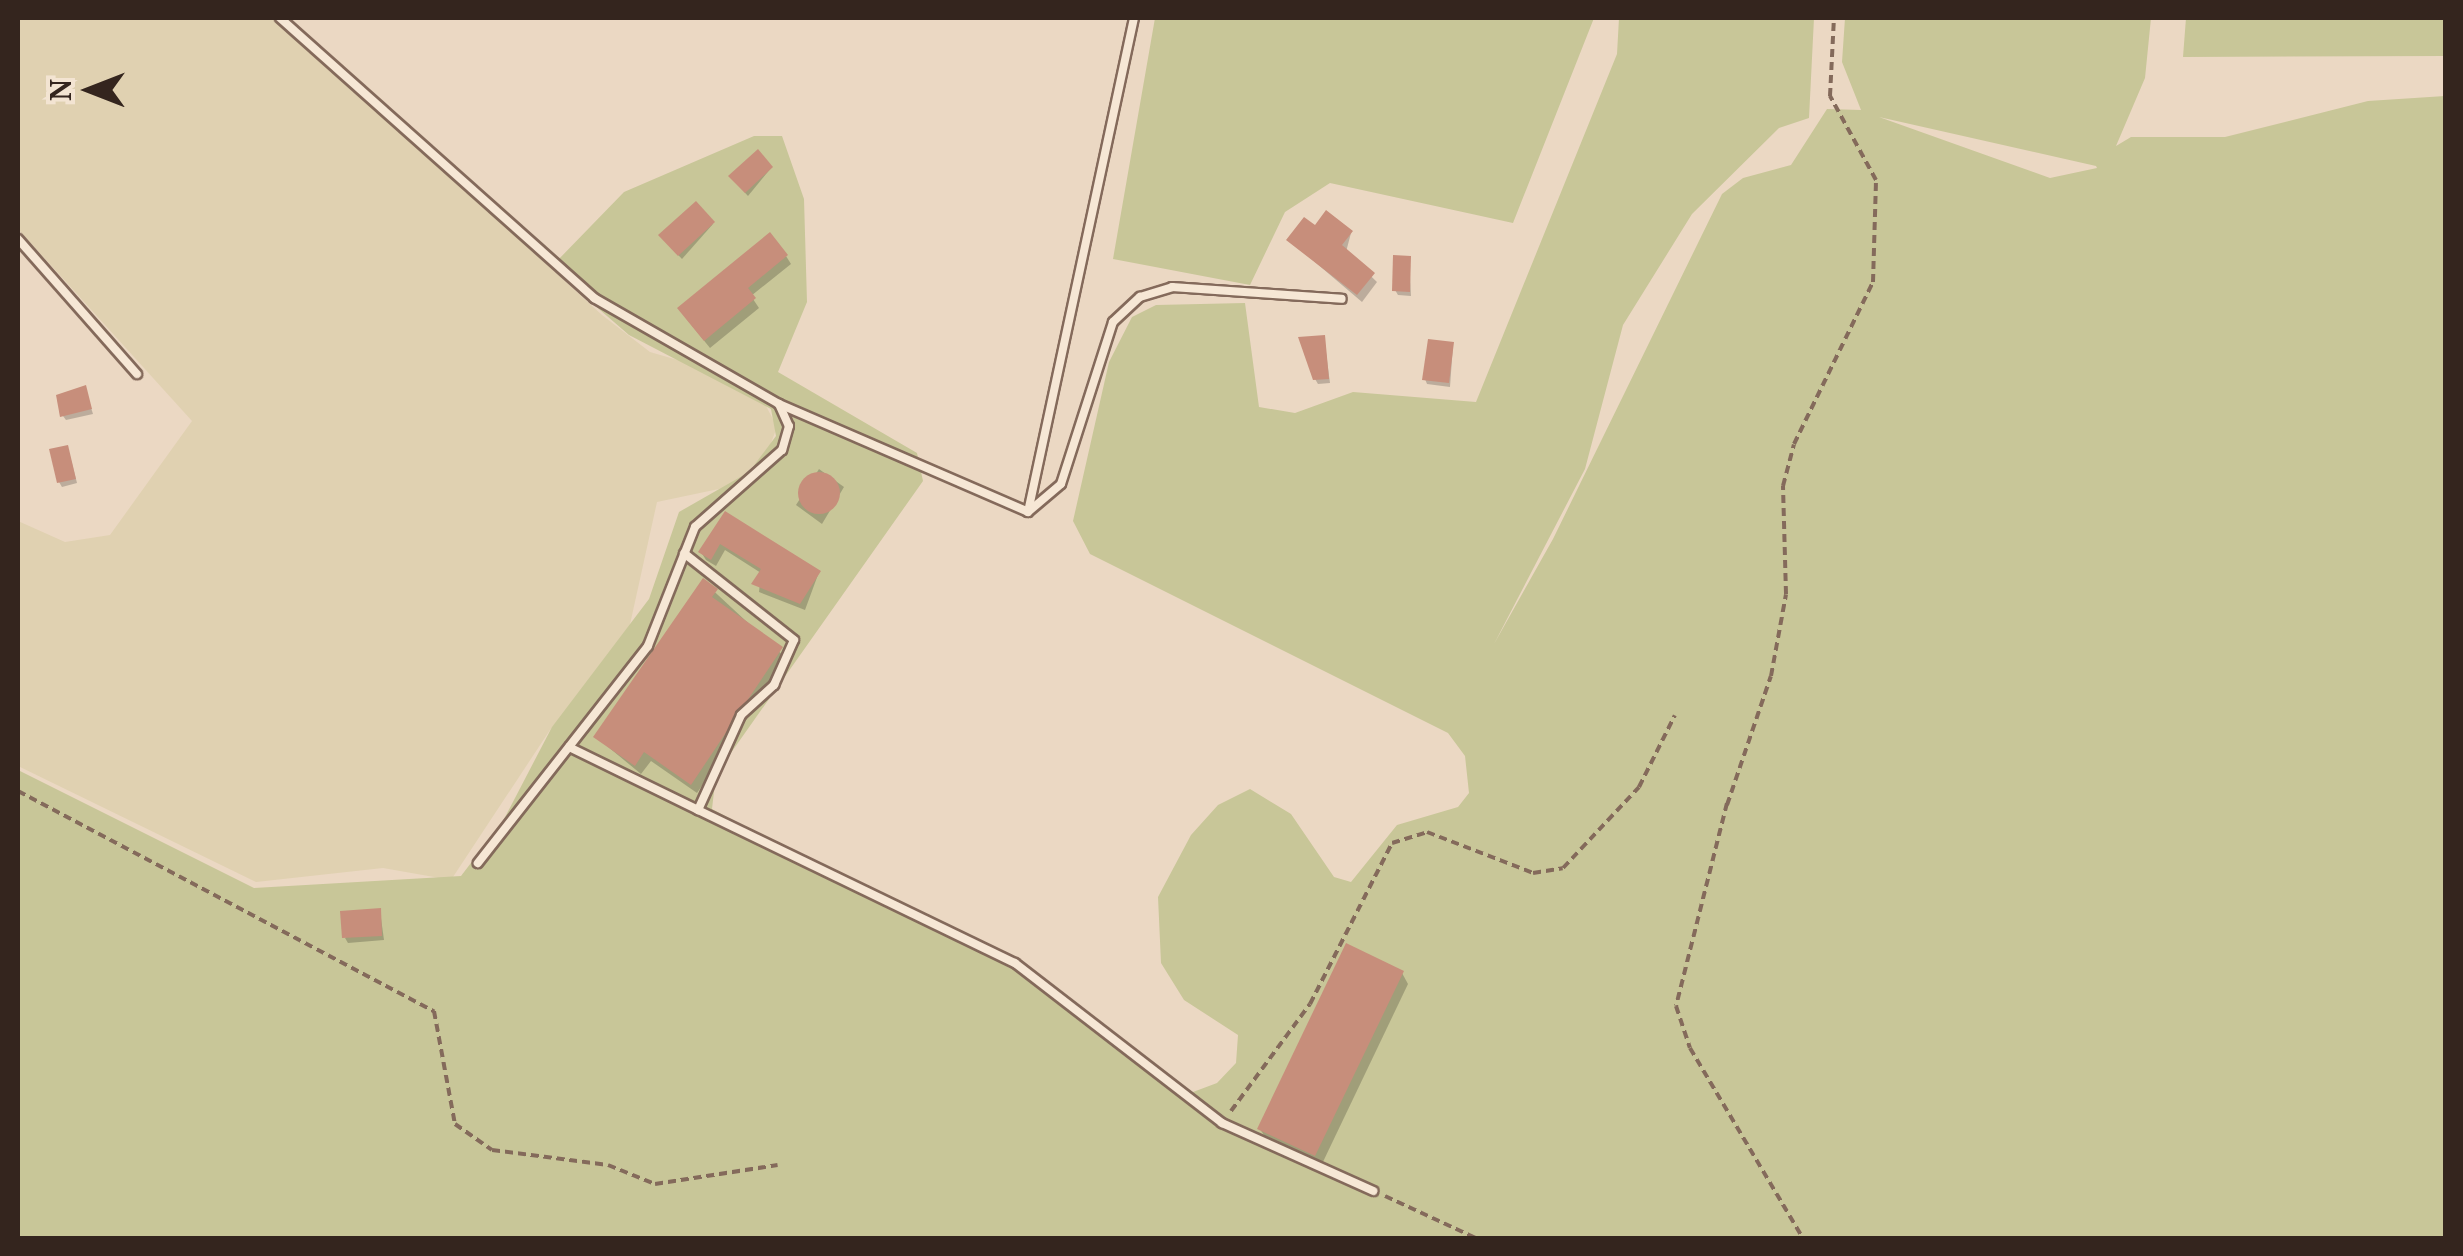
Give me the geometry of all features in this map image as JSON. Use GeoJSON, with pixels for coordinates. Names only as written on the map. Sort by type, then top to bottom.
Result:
{"type":"FeatureCollection","features":[{"type":"Feature","properties":{"kind":"lane"},"geometry":{"type":"LineString","coordinates":[[280,18],[594,298],[779,404],[1028,512]]}},
{"type":"Feature","properties":{"kind":"lane"},"geometry":{"type":"LineString","coordinates":[[1028,512],[1134,18]]}},
{"type":"Feature","properties":{"kind":"lane"},"geometry":{"type":"LineString","coordinates":[[18,239],[137,374]]}},
{"type":"Feature","properties":{"kind":"lane"},"geometry":{"type":"LineString","coordinates":[[1028,512],[1061,484],[1113,322],[1140,297],[1172,288],[1342,299]]}},
{"type":"Feature","properties":{"kind":"lane"},"geometry":{"type":"LineString","coordinates":[[478,863],[648,646],[694,527],[782,450],[789,426],[779,404]]}},
{"type":"Feature","properties":{"kind":"lane"},"geometry":{"type":"LineString","coordinates":[[684,552],[794,640],[774,684],[741,715],[698,810]]}},
{"type":"Feature","properties":{"kind":"lane"},"geometry":{"type":"LineString","coordinates":[[569,747],[1015,962],[1222,1123],[1373,1191]]}},
{"type":"Feature","properties":{"kind":"path"},"geometry":{"type":"LineString","coordinates":[[1802,1238],[1690,1048],[1676,1006],[1727,804],[1771,676],[1786,594],[1782,486],[1794,444],[1873,282],[1876,180],[1830,96],[1834,18]]}},
{"type":"Feature","properties":{"kind":"path"},"geometry":{"type":"LineString","coordinates":[[1222,1123],[1310,1004],[1392,843],[1427,832],[1533,873],[1564,868],[1638,787],[1675,715]]}},
{"type":"Feature","properties":{"kind":"path"},"geometry":{"type":"LineString","coordinates":[[18,791],[434,1011],[455,1124],[492,1150],[682,1185],[778,1165]]}},
{"type":"Feature","properties":{"kind":"path"},"geometry":{"type":"LineString","coordinates":[[1373,1191],[1476,1238]]}},
{"type":"Feature","properties":{"kind":"shaded area"},"geometry":{"type":"Polygon","coordinates":[[[18,18],[276,18],[602,315],[650,352],[719,372],[765,404],[777,427],[768,451],[733,486],[657,502],[627,638],[550,730],[451,880],[383,868],[256,882],[18,766],[18,521],[65,542],[110,535],[192,421],[18,229],[18,18]]]}},
{"type":"Feature","properties":{"kind":"shaded area"},"geometry":{"type":"Polygon","coordinates":[[[1155,18],[1594,18],[1513,223],[1330,183],[1285,212],[1250,285],[1113,259],[1155,18]]]}},
{"type":"Feature","properties":{"kind":"shaded area"},"geometry":{"type":"Polygon","coordinates":[[[1619,18],[1814,18],[1809,118],[1779,128],[1692,214],[1623,325],[1585,469],[1494,644],[1553,539],[1722,194],[1743,178],[1791,165],[1827,109],[1861,110],[1842,62],[1845,18],[2151,18],[2145,78],[2116,146],[2131,137],[2225,137],[2368,101],[2445,96],[2445,1238],[18,1238],[18,770],[254,888],[461,876],[503,821],[552,727],[649,599],[679,512],[749,472],[776,436],[771,409],[629,335],[563,278],[557,261],[624,192],[754,136],[782,136],[804,199],[807,302],[778,372],[917,453],[923,481],[716,774],[712,809],[1038,983],[1168,1084],[1193,1092],[1217,1083],[1236,1063],[1238,1035],[1184,1000],[1161,963],[1158,897],[1191,835],[1218,805],[1250,789],[1291,814],[1334,877],[1351,882],[1397,825],[1458,807],[1469,793],[1465,756],[1448,733],[1090,554],[1073,521],[1109,362],[1132,317],[1156,305],[1245,303],[1259,407],[1295,413],[1353,392],[1476,402],[1617,54],[1619,18]],[[1879,117],[2050,178],[2096,166],[1879,117]]]}},
{"type":"Feature","properties":{"kind":"shaded area"},"geometry":{"type":"Polygon","coordinates":[[[2186,18],[2445,18],[2445,56],[2183,57],[2186,18]]]}},
{"type":"Feature","properties":{"kind":"building"},"geometry":{"type":"Polygon","coordinates":[[[758,149],[773,167],[745,193],[728,176],[758,149]]]}},
{"type":"Feature","properties":{"kind":"building"},"geometry":{"type":"Polygon","coordinates":[[[696,201],[715,222],[678,256],[658,235],[696,201]]]}},
{"type":"Feature","properties":{"kind":"building"},"geometry":{"type":"Polygon","coordinates":[[[1326,210],[1353,231],[1342,245],[1375,273],[1357,295],[1286,240],[1304,217],[1315,225],[1326,210]]]}},
{"type":"Feature","properties":{"kind":"building"},"geometry":{"type":"Polygon","coordinates":[[[770,232],[788,255],[748,288],[756,298],[704,341],[677,308],[770,232]]]}},
{"type":"Feature","properties":{"kind":"building"},"geometry":{"type":"Polygon","coordinates":[[[1393,255],[1411,256],[1410,292],[1392,291],[1393,255]]]}},
{"type":"Feature","properties":{"kind":"building"},"geometry":{"type":"Polygon","coordinates":[[[1325,335],[1329,379],[1313,380],[1298,337],[1325,335]]]}},
{"type":"Feature","properties":{"kind":"building"},"geometry":{"type":"Polygon","coordinates":[[[1428,339],[1454,342],[1449,383],[1422,380],[1428,339]]]}},
{"type":"Feature","properties":{"kind":"building"},"geometry":{"type":"Polygon","coordinates":[[[86,385],[92,409],[60,417],[56,395],[86,385]]]}},
{"type":"Feature","properties":{"kind":"building"},"geometry":{"type":"Polygon","coordinates":[[[68,445],[76,479],[57,483],[49,449],[68,445]]]}},
{"type":"Feature","properties":{"kind":"building"},"geometry":{"type":"Polygon","coordinates":[[[819,472],[834,478],[840,493],[834,508],[819,514],[804,508],[798,493],[804,478],[819,472]]]}},
{"type":"Feature","properties":{"kind":"building"},"geometry":{"type":"Polygon","coordinates":[[[725,511],[821,571],[800,604],[751,584],[761,569],[720,544],[711,560],[698,552],[725,511]]]}},
{"type":"Feature","properties":{"kind":"building"},"geometry":{"type":"Polygon","coordinates":[[[703,578],[718,589],[712,597],[783,647],[691,785],[644,752],[635,766],[593,737],[703,578]]]}},
{"type":"Feature","properties":{"kind":"building"},"geometry":{"type":"Polygon","coordinates":[[[381,908],[382,936],[342,938],[340,911],[381,908]]]}},
{"type":"Feature","properties":{"kind":"building"},"geometry":{"type":"Polygon","coordinates":[[[1346,943],[1404,971],[1315,1156],[1257,1129],[1346,943]]]}}]}
